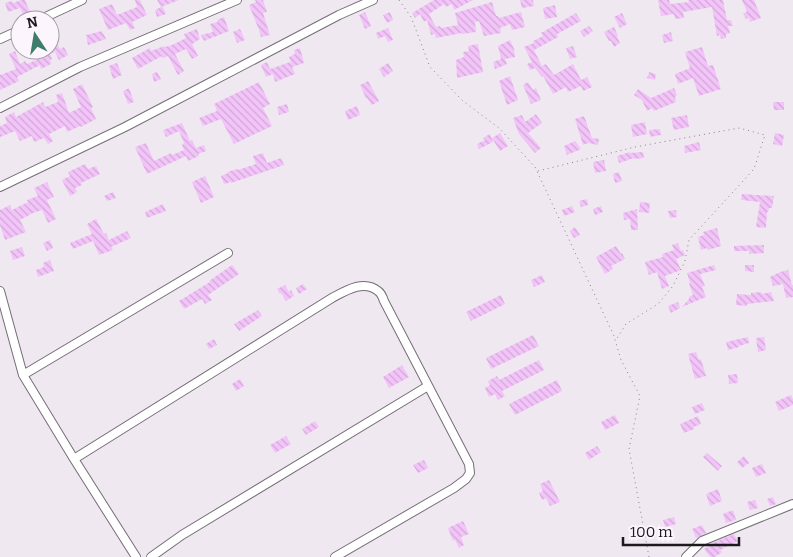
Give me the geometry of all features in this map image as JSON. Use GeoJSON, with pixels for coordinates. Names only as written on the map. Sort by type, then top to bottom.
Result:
{"type":"FeatureCollection","features":[{"type":"Feature","properties":{"kind":"street"},"geometry":{"type":"LineString","coordinates":[[60,10],[82,0]]}},
{"type":"Feature","properties":{"kind":"street"},"geometry":{"type":"LineString","coordinates":[[0,108],[80,67],[237,0]]}},
{"type":"Feature","properties":{"kind":"street"},"geometry":{"type":"LineString","coordinates":[[0,187],[125,127],[373,0]]}},
{"type":"Feature","properties":{"kind":"street"},"geometry":{"type":"LineString","coordinates":[[23,375],[228,253]]}},
{"type":"Feature","properties":{"kind":"street"},"geometry":{"type":"LineString","coordinates":[[74,459],[324,303],[352,288],[366,286],[378,291],[470,464],[470,473],[466,479],[454,488],[334,557]]}},
{"type":"Feature","properties":{"kind":"street"},"geometry":{"type":"LineString","coordinates":[[0,291],[23,375],[136,557]]}},
{"type":"Feature","properties":{"kind":"street"},"geometry":{"type":"LineString","coordinates":[[151,557],[182,535],[428,386]]}},
{"type":"Feature","properties":{"kind":"street"},"geometry":{"type":"LineString","coordinates":[[686,557],[702,541],[793,504]]}},
{"type":"Feature","properties":{"kind":"path"},"geometry":{"type":"LineString","coordinates":[[400,0],[410,17],[430,67],[463,101],[499,128],[536,167],[614,336],[620,360],[640,396],[629,449],[649,557]]}},
{"type":"Feature","properties":{"kind":"path"},"geometry":{"type":"LineString","coordinates":[[538,171],[635,147],[739,128],[765,135],[754,169],[688,240],[685,261],[673,286],[658,304],[626,324],[615,342]]}},
{"type":"Feature","properties":{"kind":"building"},"geometry":{"type":"Polygon","coordinates":[[[25,0],[29,10],[21,10],[20,8],[8,12],[5,3],[12,1],[13,3],[25,0]]]}},
{"type":"Feature","properties":{"kind":"building"},"geometry":{"type":"Polygon","coordinates":[[[135,0],[140,0],[147,15],[132,22],[135,28],[130,30],[126,23],[108,30],[99,9],[112,4],[117,15],[137,7],[135,0]]]}},
{"type":"Feature","properties":{"kind":"building"},"geometry":{"type":"Polygon","coordinates":[[[157,0],[179,0],[161,7],[157,0]]]}},
{"type":"Feature","properties":{"kind":"building"},"geometry":{"type":"Polygon","coordinates":[[[255,0],[263,0],[267,12],[263,13],[270,35],[261,37],[249,5],[256,2],[255,0]]]}},
{"type":"Feature","properties":{"kind":"building"},"geometry":{"type":"Polygon","coordinates":[[[434,0],[473,0],[454,10],[452,4],[446,7],[444,4],[429,14],[436,27],[458,25],[455,13],[492,2],[496,16],[499,18],[521,12],[525,27],[512,30],[510,24],[500,28],[501,33],[484,36],[479,21],[475,22],[476,32],[436,38],[435,34],[431,35],[427,20],[424,22],[420,14],[415,18],[412,13],[434,0]]]}},
{"type":"Feature","properties":{"kind":"building"},"geometry":{"type":"Polygon","coordinates":[[[520,0],[533,0],[534,6],[522,8],[520,0]]]}},
{"type":"Feature","properties":{"kind":"building"},"geometry":{"type":"Polygon","coordinates":[[[658,0],[669,0],[670,4],[689,2],[688,0],[723,0],[727,20],[731,20],[733,26],[728,26],[730,33],[726,34],[726,38],[721,39],[720,35],[717,36],[712,7],[683,12],[684,18],[675,19],[674,14],[661,16],[658,0]]]}},
{"type":"Feature","properties":{"kind":"building"},"geometry":{"type":"Polygon","coordinates":[[[742,0],[754,0],[761,18],[750,22],[749,18],[746,19],[743,13],[747,12],[742,0]]]}},
{"type":"Feature","properties":{"kind":"building"},"geometry":{"type":"Polygon","coordinates":[[[555,5],[557,17],[545,19],[543,8],[555,5]]]}},
{"type":"Feature","properties":{"kind":"building"},"geometry":{"type":"Polygon","coordinates":[[[163,7],[166,14],[157,17],[155,10],[163,7]]]}},
{"type":"Feature","properties":{"kind":"building"},"geometry":{"type":"Polygon","coordinates":[[[365,12],[371,26],[365,29],[359,15],[365,12]]]}},
{"type":"Feature","properties":{"kind":"building"},"geometry":{"type":"Polygon","coordinates":[[[390,12],[393,20],[387,23],[383,15],[390,12]]]}},
{"type":"Feature","properties":{"kind":"building"},"geometry":{"type":"Polygon","coordinates":[[[576,13],[581,21],[557,34],[558,37],[534,50],[542,66],[546,64],[554,75],[573,64],[581,80],[587,77],[592,87],[583,91],[581,86],[568,92],[566,87],[553,94],[543,76],[535,68],[530,70],[527,64],[532,62],[524,47],[534,43],[533,41],[543,36],[541,33],[576,13]]]}},
{"type":"Feature","properties":{"kind":"building"},"geometry":{"type":"Polygon","coordinates":[[[622,13],[627,24],[620,28],[614,17],[622,13]]]}},
{"type":"Feature","properties":{"kind":"building"},"geometry":{"type":"Polygon","coordinates":[[[224,17],[229,31],[204,41],[201,35],[213,32],[210,24],[218,22],[217,20],[224,17]]]}},
{"type":"Feature","properties":{"kind":"building"},"geometry":{"type":"Polygon","coordinates":[[[589,26],[593,31],[584,37],[580,31],[589,26]]]}},
{"type":"Feature","properties":{"kind":"building"},"geometry":{"type":"Polygon","coordinates":[[[614,27],[620,43],[614,47],[604,32],[614,27]]]}},
{"type":"Feature","properties":{"kind":"building"},"geometry":{"type":"Polygon","coordinates":[[[388,28],[393,40],[388,42],[385,36],[378,39],[376,33],[388,28]]]}},
{"type":"Feature","properties":{"kind":"building"},"geometry":{"type":"Polygon","coordinates":[[[197,29],[200,39],[192,44],[198,56],[192,59],[186,49],[175,54],[184,71],[178,75],[168,56],[163,58],[162,56],[138,69],[132,58],[150,48],[151,51],[172,45],[186,38],[184,34],[197,29]]]}},
{"type":"Feature","properties":{"kind":"building"},"geometry":{"type":"Polygon","coordinates":[[[240,29],[245,40],[237,43],[233,32],[240,29]]]}},
{"type":"Feature","properties":{"kind":"building"},"geometry":{"type":"Polygon","coordinates":[[[102,31],[106,39],[88,45],[86,35],[102,31]]]}},
{"type":"Feature","properties":{"kind":"building"},"geometry":{"type":"Polygon","coordinates":[[[671,32],[673,41],[664,43],[662,35],[671,32]]]}},
{"type":"Feature","properties":{"kind":"building"},"geometry":{"type":"Polygon","coordinates":[[[510,40],[515,57],[505,59],[507,64],[495,69],[493,62],[501,59],[498,46],[510,40]]]}},
{"type":"Feature","properties":{"kind":"building"},"geometry":{"type":"Polygon","coordinates":[[[478,44],[483,72],[457,78],[456,60],[464,57],[463,52],[469,51],[468,46],[478,44]]]}},
{"type":"Feature","properties":{"kind":"building"},"geometry":{"type":"Polygon","coordinates":[[[573,46],[577,57],[570,59],[566,48],[573,46]]]}},
{"type":"Feature","properties":{"kind":"building"},"geometry":{"type":"Polygon","coordinates":[[[64,47],[68,55],[60,59],[60,49],[64,47]]]}},
{"type":"Feature","properties":{"kind":"building"},"geometry":{"type":"Polygon","coordinates":[[[702,47],[708,66],[713,65],[721,89],[699,96],[693,78],[678,84],[675,74],[690,68],[685,52],[702,47]]]}},
{"type":"Feature","properties":{"kind":"building"},"geometry":{"type":"Polygon","coordinates":[[[300,48],[304,63],[292,67],[289,57],[295,54],[294,50],[300,48]]]}},
{"type":"Feature","properties":{"kind":"building"},"geometry":{"type":"Polygon","coordinates":[[[12,60],[18,60],[20,64],[25,61],[27,64],[36,60],[50,60],[51,64],[41,69],[40,65],[17,77],[19,81],[0,90],[0,75],[16,69],[12,60]]]}},
{"type":"Feature","properties":{"kind":"building"},"geometry":{"type":"Polygon","coordinates":[[[267,62],[270,69],[290,62],[295,74],[275,82],[273,74],[266,77],[261,65],[267,62]]]}},
{"type":"Feature","properties":{"kind":"building"},"geometry":{"type":"Polygon","coordinates":[[[117,63],[122,75],[113,79],[109,66],[117,63]]]}},
{"type":"Feature","properties":{"kind":"building"},"geometry":{"type":"Polygon","coordinates":[[[388,63],[393,71],[384,77],[379,69],[388,63]]]}},
{"type":"Feature","properties":{"kind":"building"},"geometry":{"type":"Polygon","coordinates":[[[157,72],[161,79],[154,82],[152,74],[157,72]]]}},
{"type":"Feature","properties":{"kind":"building"},"geometry":{"type":"Polygon","coordinates":[[[649,72],[656,74],[655,80],[647,78],[649,72]]]}},
{"type":"Feature","properties":{"kind":"building"},"geometry":{"type":"Polygon","coordinates":[[[510,76],[518,100],[507,105],[499,81],[510,76]]]}},
{"type":"Feature","properties":{"kind":"building"},"geometry":{"type":"Polygon","coordinates":[[[368,81],[379,101],[372,105],[366,98],[360,85],[368,81]]]}},
{"type":"Feature","properties":{"kind":"building"},"geometry":{"type":"Polygon","coordinates":[[[259,82],[270,104],[263,108],[272,126],[234,144],[221,119],[203,126],[199,118],[217,111],[214,104],[259,82]]]}},
{"type":"Feature","properties":{"kind":"building"},"geometry":{"type":"Polygon","coordinates":[[[528,82],[533,90],[536,88],[541,100],[531,104],[523,85],[528,82]]]}},
{"type":"Feature","properties":{"kind":"building"},"geometry":{"type":"Polygon","coordinates":[[[82,84],[93,107],[91,108],[96,119],[67,132],[65,126],[49,134],[53,141],[48,144],[44,138],[34,142],[32,136],[20,141],[15,131],[0,137],[0,126],[7,123],[5,117],[14,112],[16,117],[43,102],[45,107],[58,102],[56,95],[62,93],[69,113],[81,107],[73,89],[82,84]]]}},
{"type":"Feature","properties":{"kind":"building"},"geometry":{"type":"Polygon","coordinates":[[[129,88],[134,102],[128,104],[123,91],[129,88]]]}},
{"type":"Feature","properties":{"kind":"building"},"geometry":{"type":"Polygon","coordinates":[[[674,88],[677,95],[675,97],[676,102],[654,111],[652,108],[647,111],[642,100],[634,95],[638,89],[651,98],[674,88]]]}},
{"type":"Feature","properties":{"kind":"building"},"geometry":{"type":"Polygon","coordinates":[[[773,102],[784,102],[784,110],[774,110],[773,102]]]}},
{"type":"Feature","properties":{"kind":"building"},"geometry":{"type":"Polygon","coordinates":[[[287,104],[289,112],[279,115],[277,107],[287,104]]]}},
{"type":"Feature","properties":{"kind":"building"},"geometry":{"type":"Polygon","coordinates":[[[357,106],[360,115],[348,120],[345,111],[357,106]]]}},
{"type":"Feature","properties":{"kind":"building"},"geometry":{"type":"Polygon","coordinates":[[[536,114],[542,123],[528,133],[541,148],[535,153],[519,134],[513,118],[522,115],[525,122],[536,114]]]}},
{"type":"Feature","properties":{"kind":"building"},"geometry":{"type":"Polygon","coordinates":[[[687,115],[689,127],[674,130],[671,118],[687,115]]]}},
{"type":"Feature","properties":{"kind":"building"},"geometry":{"type":"Polygon","coordinates":[[[584,116],[592,138],[599,139],[598,145],[588,143],[583,145],[575,119],[584,116]]]}},
{"type":"Feature","properties":{"kind":"building"},"geometry":{"type":"Polygon","coordinates":[[[645,122],[647,134],[633,137],[631,125],[645,122]]]}},
{"type":"Feature","properties":{"kind":"building"},"geometry":{"type":"Polygon","coordinates":[[[182,123],[190,141],[192,140],[196,148],[204,145],[206,151],[188,161],[186,156],[147,174],[135,147],[146,143],[154,161],[171,153],[172,155],[184,150],[182,145],[184,143],[179,131],[166,137],[163,130],[182,123]]]}},
{"type":"Feature","properties":{"kind":"building"},"geometry":{"type":"Polygon","coordinates":[[[660,129],[661,135],[650,137],[649,130],[660,129]]]}},
{"type":"Feature","properties":{"kind":"building"},"geometry":{"type":"Polygon","coordinates":[[[500,133],[508,146],[500,151],[492,138],[500,133]]]}},
{"type":"Feature","properties":{"kind":"building"},"geometry":{"type":"Polygon","coordinates":[[[775,133],[784,135],[782,146],[773,144],[775,133]]]}},
{"type":"Feature","properties":{"kind":"building"},"geometry":{"type":"Polygon","coordinates":[[[490,134],[493,142],[479,149],[477,144],[485,140],[483,138],[490,134]]]}},
{"type":"Feature","properties":{"kind":"building"},"geometry":{"type":"Polygon","coordinates":[[[575,141],[581,149],[567,155],[564,146],[575,141]]]}},
{"type":"Feature","properties":{"kind":"building"},"geometry":{"type":"Polygon","coordinates":[[[699,142],[701,150],[685,153],[684,146],[699,142]]]}},
{"type":"Feature","properties":{"kind":"building"},"geometry":{"type":"Polygon","coordinates":[[[630,152],[643,152],[644,158],[634,158],[619,163],[617,156],[630,152]]]}},
{"type":"Feature","properties":{"kind":"building"},"geometry":{"type":"Polygon","coordinates":[[[263,153],[267,163],[281,158],[284,165],[224,184],[221,176],[227,172],[256,164],[253,156],[263,153]]]}},
{"type":"Feature","properties":{"kind":"building"},"geometry":{"type":"Polygon","coordinates":[[[604,160],[606,171],[595,173],[593,162],[604,160]]]}},
{"type":"Feature","properties":{"kind":"building"},"geometry":{"type":"Polygon","coordinates":[[[85,164],[88,169],[96,166],[100,174],[81,183],[82,185],[75,188],[77,192],[70,196],[62,180],[70,176],[68,172],[85,164]]]}},
{"type":"Feature","properties":{"kind":"building"},"geometry":{"type":"Polygon","coordinates":[[[619,172],[622,181],[615,183],[613,174],[619,172]]]}},
{"type":"Feature","properties":{"kind":"building"},"geometry":{"type":"Polygon","coordinates":[[[205,176],[214,197],[201,203],[192,182],[205,176]]]}},
{"type":"Feature","properties":{"kind":"building"},"geometry":{"type":"Polygon","coordinates":[[[47,182],[54,197],[47,200],[56,219],[48,223],[42,210],[33,213],[20,220],[26,232],[5,240],[0,225],[0,210],[10,205],[12,210],[28,202],[27,200],[38,196],[34,188],[47,182]]]}},
{"type":"Feature","properties":{"kind":"building"},"geometry":{"type":"Polygon","coordinates":[[[113,192],[116,198],[107,201],[104,196],[113,192]]]}},
{"type":"Feature","properties":{"kind":"building"},"geometry":{"type":"Polygon","coordinates":[[[742,194],[774,196],[772,208],[769,208],[767,212],[766,228],[756,227],[760,202],[741,200],[742,194]]]}},
{"type":"Feature","properties":{"kind":"building"},"geometry":{"type":"Polygon","coordinates":[[[587,199],[588,205],[581,207],[579,201],[587,199]]]}},
{"type":"Feature","properties":{"kind":"building"},"geometry":{"type":"Polygon","coordinates":[[[640,202],[650,203],[649,213],[639,212],[640,202]]]}},
{"type":"Feature","properties":{"kind":"building"},"geometry":{"type":"Polygon","coordinates":[[[163,204],[166,211],[147,218],[145,212],[163,204]]]}},
{"type":"Feature","properties":{"kind":"building"},"geometry":{"type":"Polygon","coordinates":[[[572,206],[575,212],[564,216],[562,210],[572,206]]]}},
{"type":"Feature","properties":{"kind":"building"},"geometry":{"type":"Polygon","coordinates":[[[601,206],[603,212],[595,215],[593,209],[601,206]]]}},
{"type":"Feature","properties":{"kind":"building"},"geometry":{"type":"Polygon","coordinates":[[[637,209],[638,230],[631,230],[630,219],[624,220],[623,213],[637,209]]]}},
{"type":"Feature","properties":{"kind":"building"},"geometry":{"type":"Polygon","coordinates":[[[676,210],[677,217],[670,218],[668,211],[676,210]]]}},
{"type":"Feature","properties":{"kind":"building"},"geometry":{"type":"Polygon","coordinates":[[[96,219],[109,240],[127,231],[131,238],[111,247],[113,250],[99,255],[93,241],[73,249],[70,243],[92,234],[87,224],[96,219]]]}},
{"type":"Feature","properties":{"kind":"building"},"geometry":{"type":"Polygon","coordinates":[[[575,227],[580,235],[574,238],[570,231],[575,227]]]}},
{"type":"Feature","properties":{"kind":"building"},"geometry":{"type":"Polygon","coordinates":[[[717,228],[721,246],[701,250],[698,237],[704,235],[703,232],[717,228]]]}},
{"type":"Feature","properties":{"kind":"building"},"geometry":{"type":"Polygon","coordinates":[[[50,240],[53,248],[47,251],[43,243],[50,240]]]}},
{"type":"Feature","properties":{"kind":"building"},"geometry":{"type":"Polygon","coordinates":[[[678,243],[685,255],[676,259],[681,270],[665,276],[669,286],[662,289],[657,272],[649,275],[645,262],[663,257],[662,254],[674,250],[672,245],[678,243]]]}},
{"type":"Feature","properties":{"kind":"building"},"geometry":{"type":"Polygon","coordinates":[[[764,245],[764,253],[749,254],[749,251],[734,251],[734,246],[764,245]]]}},
{"type":"Feature","properties":{"kind":"building"},"geometry":{"type":"Polygon","coordinates":[[[616,246],[625,259],[611,266],[613,269],[605,274],[596,257],[616,246]]]}},
{"type":"Feature","properties":{"kind":"building"},"geometry":{"type":"Polygon","coordinates":[[[22,247],[25,256],[13,260],[10,251],[22,247]]]}},
{"type":"Feature","properties":{"kind":"building"},"geometry":{"type":"Polygon","coordinates":[[[50,260],[54,271],[38,277],[36,270],[44,267],[43,263],[50,260]]]}},
{"type":"Feature","properties":{"kind":"building"},"geometry":{"type":"Polygon","coordinates":[[[232,265],[239,274],[208,295],[212,300],[205,304],[202,299],[184,309],[179,301],[210,282],[232,265]]]}},
{"type":"Feature","properties":{"kind":"building"},"geometry":{"type":"Polygon","coordinates":[[[714,265],[716,270],[700,274],[705,286],[702,287],[706,297],[682,307],[689,297],[693,295],[687,273],[714,265]]]}},
{"type":"Feature","properties":{"kind":"building"},"geometry":{"type":"Polygon","coordinates":[[[745,265],[754,265],[754,272],[745,271],[745,265]]]}},
{"type":"Feature","properties":{"kind":"building"},"geometry":{"type":"Polygon","coordinates":[[[788,270],[793,285],[793,297],[786,298],[783,284],[773,286],[770,277],[788,270]]]}},
{"type":"Feature","properties":{"kind":"building"},"geometry":{"type":"Polygon","coordinates":[[[542,275],[545,282],[534,287],[531,280],[542,275]]]}},
{"type":"Feature","properties":{"kind":"building"},"geometry":{"type":"Polygon","coordinates":[[[303,284],[307,289],[299,294],[296,288],[303,284]]]}},
{"type":"Feature","properties":{"kind":"building"},"geometry":{"type":"Polygon","coordinates":[[[285,285],[294,296],[286,301],[277,289],[285,285]]]}},
{"type":"Feature","properties":{"kind":"building"},"geometry":{"type":"Polygon","coordinates":[[[761,292],[762,294],[771,292],[774,301],[747,304],[747,306],[736,305],[737,294],[751,295],[751,293],[761,292]]]}},
{"type":"Feature","properties":{"kind":"building"},"geometry":{"type":"Polygon","coordinates":[[[501,295],[505,304],[471,321],[466,312],[501,295]]]}},
{"type":"Feature","properties":{"kind":"building"},"geometry":{"type":"Polygon","coordinates":[[[678,302],[680,308],[671,313],[668,306],[678,302]]]}},
{"type":"Feature","properties":{"kind":"building"},"geometry":{"type":"Polygon","coordinates":[[[258,310],[262,316],[239,331],[234,324],[258,310]]]}},
{"type":"Feature","properties":{"kind":"building"},"geometry":{"type":"Polygon","coordinates":[[[533,335],[539,346],[491,369],[486,358],[533,335]]]}},
{"type":"Feature","properties":{"kind":"building"},"geometry":{"type":"Polygon","coordinates":[[[748,337],[749,343],[728,350],[726,342],[748,337]]]}},
{"type":"Feature","properties":{"kind":"building"},"geometry":{"type":"Polygon","coordinates":[[[764,337],[766,350],[758,352],[756,338],[764,337]]]}},
{"type":"Feature","properties":{"kind":"building"},"geometry":{"type":"Polygon","coordinates":[[[214,339],[217,345],[209,349],[206,344],[214,339]]]}},
{"type":"Feature","properties":{"kind":"building"},"geometry":{"type":"Polygon","coordinates":[[[696,352],[699,360],[701,359],[706,376],[695,379],[688,354],[696,352]]]}},
{"type":"Feature","properties":{"kind":"building"},"geometry":{"type":"Polygon","coordinates":[[[539,360],[544,370],[502,391],[505,396],[498,400],[495,394],[489,397],[485,388],[490,385],[488,381],[497,376],[499,380],[539,360]]]}},
{"type":"Feature","properties":{"kind":"building"},"geometry":{"type":"Polygon","coordinates":[[[402,365],[409,377],[389,388],[383,377],[402,365]]]}},
{"type":"Feature","properties":{"kind":"building"},"geometry":{"type":"Polygon","coordinates":[[[737,374],[738,383],[729,384],[728,375],[737,374]]]}},
{"type":"Feature","properties":{"kind":"building"},"geometry":{"type":"Polygon","coordinates":[[[240,379],[244,386],[236,391],[232,384],[240,379]]]}},
{"type":"Feature","properties":{"kind":"building"},"geometry":{"type":"Polygon","coordinates":[[[557,380],[562,391],[515,415],[509,404],[557,380]]]}},
{"type":"Feature","properties":{"kind":"building"},"geometry":{"type":"Polygon","coordinates":[[[791,395],[793,405],[779,411],[775,402],[791,395]]]}},
{"type":"Feature","properties":{"kind":"building"},"geometry":{"type":"Polygon","coordinates":[[[702,403],[705,410],[695,414],[692,407],[702,403]]]}},
{"type":"Feature","properties":{"kind":"building"},"geometry":{"type":"Polygon","coordinates":[[[615,415],[619,423],[605,430],[601,422],[615,415]]]}},
{"type":"Feature","properties":{"kind":"building"},"geometry":{"type":"Polygon","coordinates":[[[698,416],[701,424],[684,433],[680,424],[698,416]]]}},
{"type":"Feature","properties":{"kind":"building"},"geometry":{"type":"Polygon","coordinates":[[[315,421],[319,427],[306,435],[302,429],[315,421]]]}},
{"type":"Feature","properties":{"kind":"building"},"geometry":{"type":"Polygon","coordinates":[[[286,436],[291,444],[275,453],[270,445],[286,436]]]}},
{"type":"Feature","properties":{"kind":"building"},"geometry":{"type":"Polygon","coordinates":[[[597,446],[601,452],[589,460],[585,453],[597,446]]]}},
{"type":"Feature","properties":{"kind":"building"},"geometry":{"type":"Polygon","coordinates":[[[707,453],[722,466],[718,471],[703,457],[707,453]]]}},
{"type":"Feature","properties":{"kind":"building"},"geometry":{"type":"Polygon","coordinates":[[[744,456],[749,463],[742,468],[737,462],[744,456]]]}},
{"type":"Feature","properties":{"kind":"building"},"geometry":{"type":"Polygon","coordinates":[[[424,460],[428,468],[418,473],[413,465],[424,460]]]}},
{"type":"Feature","properties":{"kind":"building"},"geometry":{"type":"Polygon","coordinates":[[[762,464],[766,473],[756,477],[752,468],[762,464]]]}},
{"type":"Feature","properties":{"kind":"building"},"geometry":{"type":"Polygon","coordinates":[[[549,480],[560,502],[550,506],[546,498],[542,500],[539,493],[543,491],[540,484],[549,480]]]}},
{"type":"Feature","properties":{"kind":"building"},"geometry":{"type":"Polygon","coordinates":[[[718,489],[722,501],[710,506],[706,494],[718,489]]]}},
{"type":"Feature","properties":{"kind":"building"},"geometry":{"type":"Polygon","coordinates":[[[773,497],[776,504],[770,506],[767,499],[773,497]]]}},
{"type":"Feature","properties":{"kind":"building"},"geometry":{"type":"Polygon","coordinates":[[[755,500],[758,508],[750,510],[747,502],[755,500]]]}},
{"type":"Feature","properties":{"kind":"building"},"geometry":{"type":"Polygon","coordinates":[[[733,510],[736,520],[726,523],[723,514],[733,510]]]}},
{"type":"Feature","properties":{"kind":"building"},"geometry":{"type":"Polygon","coordinates":[[[674,517],[676,524],[665,527],[663,520],[674,517]]]}},
{"type":"Feature","properties":{"kind":"building"},"geometry":{"type":"Polygon","coordinates":[[[463,521],[469,534],[461,537],[464,545],[459,548],[455,540],[453,541],[448,528],[463,521]]]}},
{"type":"Feature","properties":{"kind":"building"},"geometry":{"type":"Polygon","coordinates":[[[702,525],[706,533],[696,538],[692,529],[702,525]]]}},
{"type":"Feature","properties":{"kind":"building"},"geometry":{"type":"Polygon","coordinates":[[[734,534],[738,541],[720,550],[722,552],[715,557],[710,557],[704,549],[715,542],[734,534]]]}}]}
